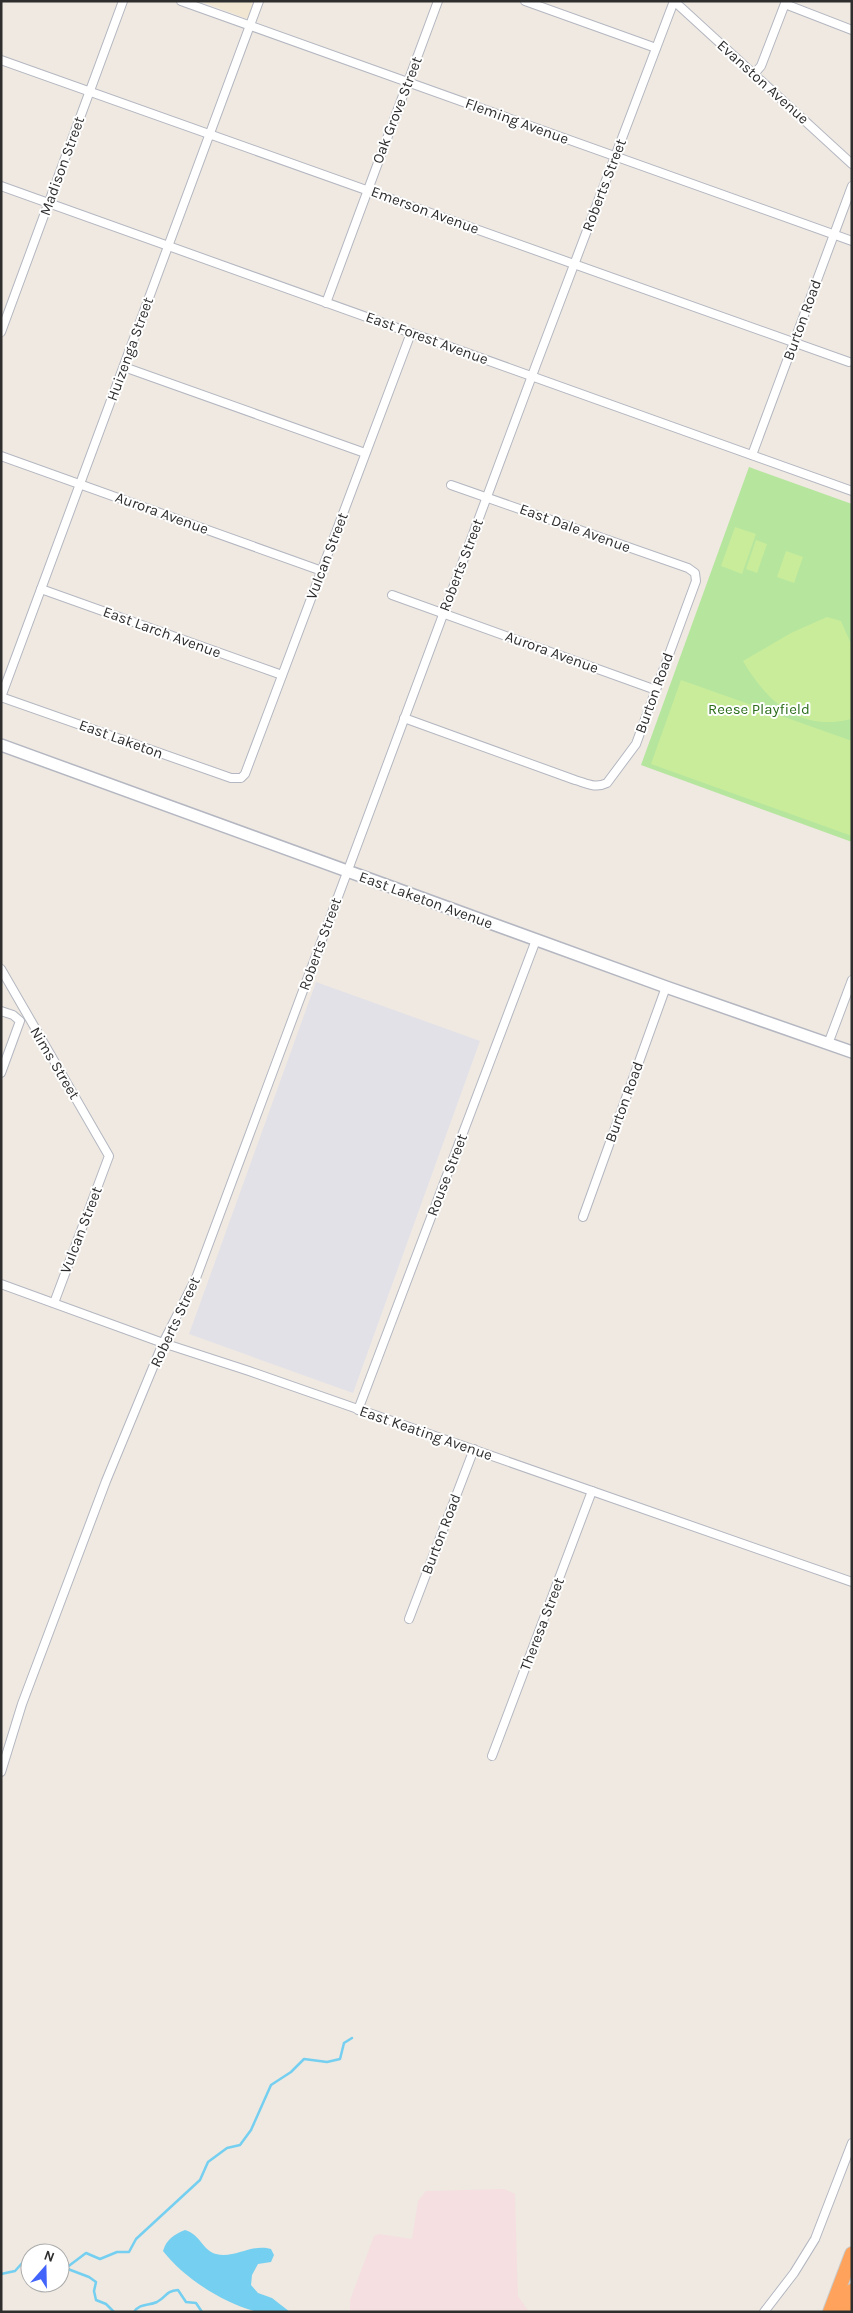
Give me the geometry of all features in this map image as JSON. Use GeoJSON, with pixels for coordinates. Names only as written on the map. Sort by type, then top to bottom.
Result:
{"type":"FeatureCollection","features":[{"type":"Feature","properties":{"kind":"highway"},"geometry":{"type":"LineString","coordinates":[[830,2312],[852,2254]]}},
{"type":"Feature","properties":{"kind":"highway"},"geometry":{"type":"LineString","coordinates":[[844,2312],[852,2291]]}},
{"type":"Feature","properties":{"kind":"main road","name":"East Laketon Avenue"},"geometry":{"type":"LineString","coordinates":[[1,745],[666,987],[852,1052]]}},
{"type":"Feature","properties":{"kind":"street","name":"Madison Street"},"geometry":{"type":"LineString","coordinates":[[1,332],[3,322],[123,1]]}},
{"type":"Feature","properties":{"kind":"street","name":"Fleming Avenue"},"geometry":{"type":"LineString","coordinates":[[182,1],[852,241]]}},
{"type":"Feature","properties":{"kind":"street","name":"Huizenga Street"},"geometry":{"type":"LineString","coordinates":[[1,697],[259,1]]}},
{"type":"Feature","properties":{"kind":"street","name":"Oak Grove Street"},"geometry":{"type":"LineString","coordinates":[[326,303],[438,1]]}},
{"type":"Feature","properties":{"kind":"street"},"geometry":{"type":"LineString","coordinates":[[525,1],[656,48]]}},
{"type":"Feature","properties":{"kind":"street","name":"Roberts Street"},"geometry":{"type":"LineString","coordinates":[[1,1772],[22,1704],[73,1566],[163,1343],[196,1278],[443,613],[674,1]]}},
{"type":"Feature","properties":{"kind":"street","name":"Evanston Avenue"},"geometry":{"type":"LineString","coordinates":[[674,1],[852,164]]}},
{"type":"Feature","properties":{"kind":"street"},"geometry":{"type":"LineString","coordinates":[[754,74],[761,66],[785,2],[852,30]]}},
{"type":"Feature","properties":{"kind":"street","name":"Emerson Avenue"},"geometry":{"type":"LineString","coordinates":[[1,60],[849,362]]}},
{"type":"Feature","properties":{"kind":"street","name":"East Forest Avenue"},"geometry":{"type":"LineString","coordinates":[[1,186],[852,490]]}},
{"type":"Feature","properties":{"kind":"street","name":"Burton Road"},"geometry":{"type":"LineString","coordinates":[[752,455],[852,186]]}},
{"type":"Feature","properties":{"kind":"street","name":"Vulcan Street"},"geometry":{"type":"LineString","coordinates":[[241,778],[246,772],[411,333]]}},
{"type":"Feature","properties":{"kind":"street"},"geometry":{"type":"LineString","coordinates":[[124,367],[365,453]]}},
{"type":"Feature","properties":{"kind":"street","name":"Aurora Avenue"},"geometry":{"type":"LineString","coordinates":[[1,456],[322,570]]}},
{"type":"Feature","properties":{"kind":"street","name":"East Dale Avenue"},"geometry":{"type":"LineString","coordinates":[[451,485],[688,568],[696,576]]}},
{"type":"Feature","properties":{"kind":"street","name":"Burton Road"},"geometry":{"type":"LineString","coordinates":[[404,718],[594,786],[606,783],[636,744],[695,585],[696,576]]}},
{"type":"Feature","properties":{"kind":"street","name":"East Larch Avenue"},"geometry":{"type":"LineString","coordinates":[[41,589],[282,675]]}},
{"type":"Feature","properties":{"kind":"street","name":"Aurora Avenue"},"geometry":{"type":"LineString","coordinates":[[392,595],[656,690]]}},
{"type":"Feature","properties":{"kind":"street","name":"East Laketon"},"geometry":{"type":"LineString","coordinates":[[1,697],[231,778],[241,778]]}},
{"type":"Feature","properties":{"kind":"street","name":"Rouse Street"},"geometry":{"type":"LineString","coordinates":[[358,1410],[536,940]]}},
{"type":"Feature","properties":{"kind":"street","name":"Nims Street"},"geometry":{"type":"LineString","coordinates":[[1,970],[109,1156]]}},
{"type":"Feature","properties":{"kind":"street"},"geometry":{"type":"LineString","coordinates":[[828,1044],[852,980]]}},
{"type":"Feature","properties":{"kind":"street","name":"Burton Road"},"geometry":{"type":"LineString","coordinates":[[583,1217],[666,987]]}},
{"type":"Feature","properties":{"kind":"street"},"geometry":{"type":"LineString","coordinates":[[1,1011],[13,1015],[20,1022],[1,1073]]}},
{"type":"Feature","properties":{"kind":"street","name":"Vulcan Street"},"geometry":{"type":"LineString","coordinates":[[54,1303],[109,1156]]}},
{"type":"Feature","properties":{"kind":"street","name":"East Keating Avenue"},"geometry":{"type":"LineString","coordinates":[[1,1284],[163,1343],[474,1449],[852,1582]]}},
{"type":"Feature","properties":{"kind":"street","name":"Burton Road"},"geometry":{"type":"LineString","coordinates":[[409,1619],[474,1449]]}},
{"type":"Feature","properties":{"kind":"street","name":"Theresa Street"},"geometry":{"type":"LineString","coordinates":[[492,1756],[592,1491]]}},
{"type":"Feature","properties":{"kind":"street"},"geometry":{"type":"LineString","coordinates":[[764,2312],[794,2273],[815,2239],[852,2143]]}},
{"type":"Feature","properties":{"kind":"shaded area"},"geometry":{"type":"Polygon","coordinates":[[[200,1],[255,1],[248,19],[200,1]]]}},
{"type":"Feature","properties":{"kind":"shaded area"},"geometry":{"type":"Polygon","coordinates":[[[316,982],[480,1041],[353,1393],[189,1334],[316,982]]]}},
{"type":"Feature","properties":{"kind":"shaded area"},"geometry":{"type":"Polygon","coordinates":[[[504,2189],[515,2194],[518,2296],[529,2312],[350,2312],[350,2300],[374,2236],[379,2234],[412,2239],[418,2201],[426,2191],[504,2189]]]}},
{"type":"Feature","properties":{"kind":"green space","name":"Reese Playfield"},"geometry":{"type":"Polygon","coordinates":[[[749,467],[852,504],[852,842],[641,765],[749,467]]]}},
{"type":"Feature","properties":{"kind":"green space"},"geometry":{"type":"Polygon","coordinates":[[[735,527],[756,534],[742,574],[721,566],[735,527]]]}},
{"type":"Feature","properties":{"kind":"green space"},"geometry":{"type":"Polygon","coordinates":[[[756,540],[767,544],[757,573],[746,569],[756,540]]]}},
{"type":"Feature","properties":{"kind":"green space"},"geometry":{"type":"Polygon","coordinates":[[[786,551],[803,557],[794,583],[777,577],[786,551]]]}},
{"type":"Feature","properties":{"kind":"green space"},"geometry":{"type":"Polygon","coordinates":[[[827,617],[841,621],[852,646],[852,719],[833,722],[816,721],[801,717],[787,710],[774,701],[763,689],[743,661],[791,633],[827,617]]]}},
{"type":"Feature","properties":{"kind":"green space"},"geometry":{"type":"Polygon","coordinates":[[[681,680],[852,741],[852,836],[651,764],[681,680]]]}},
{"type":"Feature","properties":{"kind":"water"},"geometry":{"type":"Polygon","coordinates":[[[185,2230],[195,2235],[211,2252],[216,2254],[230,2254],[257,2248],[271,2249],[274,2255],[271,2262],[258,2264],[252,2275],[251,2285],[258,2293],[272,2298],[290,2312],[254,2311],[229,2302],[204,2288],[163,2251],[166,2243],[171,2238],[185,2230]]]}},
{"type":"Feature","properties":{"kind":"waterway"},"geometry":{"type":"LineString","coordinates":[[70,2265],[86,2253],[100,2259],[117,2252],[129,2252],[136,2239],[200,2180],[208,2162],[227,2148],[240,2145],[251,2130],[271,2085],[291,2072],[304,2059],[327,2062],[340,2059],[344,2043],[352,2038]]}},
{"type":"Feature","properties":{"kind":"waterway"},"geometry":{"type":"LineString","coordinates":[[1,2274],[15,2271],[20,2265]]}},
{"type":"Feature","properties":{"kind":"waterway"},"geometry":{"type":"LineString","coordinates":[[70,2270],[89,2277],[96,2282],[94,2291],[96,2300],[106,2304],[114,2312]]}},
{"type":"Feature","properties":{"kind":"waterway"},"geometry":{"type":"LineString","coordinates":[[134,2312],[139,2307],[157,2302],[168,2293],[178,2290],[186,2302],[196,2303],[202,2312]]}}]}
